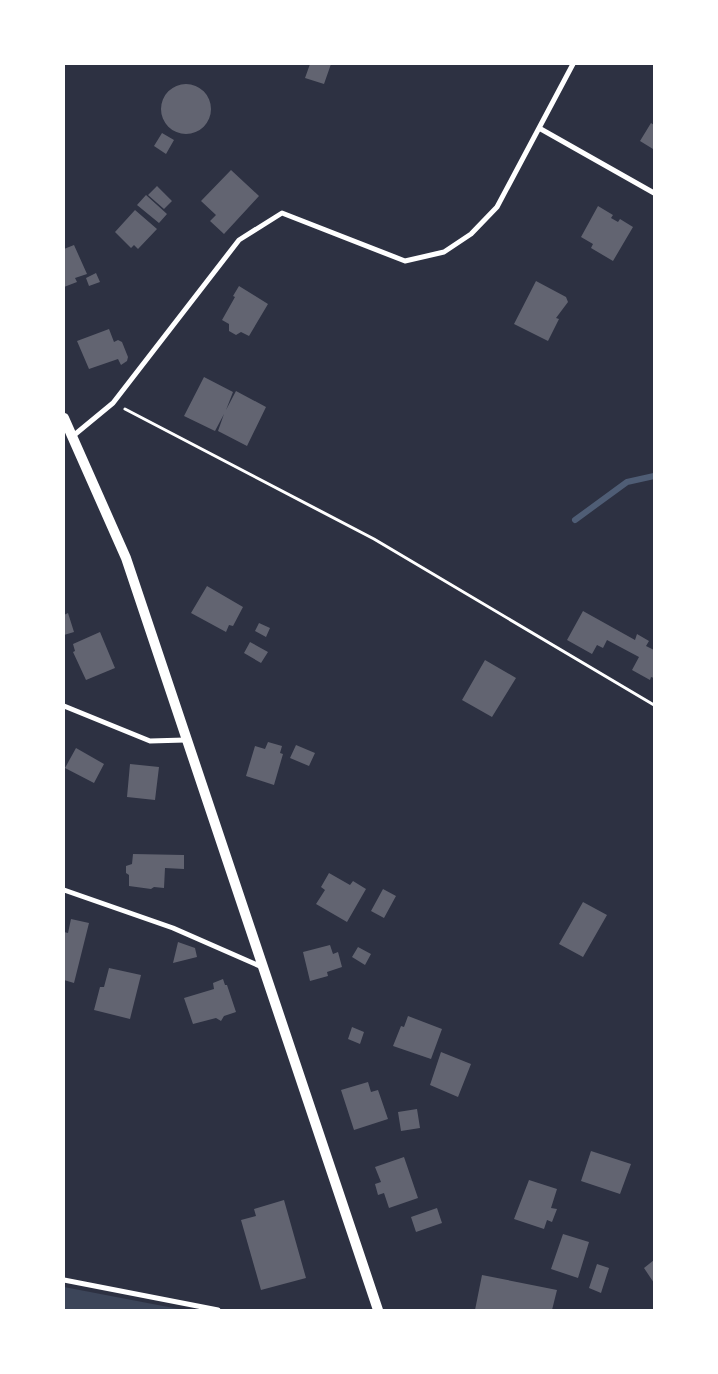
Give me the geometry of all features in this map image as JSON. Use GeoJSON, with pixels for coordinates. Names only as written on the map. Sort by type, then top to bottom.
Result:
{"type":"FeatureCollection","features":[{"type":"Feature","properties":{"kind":"main road"},"geometry":{"type":"LineString","coordinates":[[64,418],[126,558],[185,740],[378,1310]]}},
{"type":"Feature","properties":{"kind":"street"},"geometry":{"type":"LineString","coordinates":[[73,436],[113,403],[239,240],[282,213],[405,261],[444,252],[471,234],[497,207],[573,64]]}},
{"type":"Feature","properties":{"kind":"street"},"geometry":{"type":"LineString","coordinates":[[539,128],[654,193]]}},
{"type":"Feature","properties":{"kind":"street"},"geometry":{"type":"LineString","coordinates":[[64,706],[150,741],[185,740]]}},
{"type":"Feature","properties":{"kind":"street"},"geometry":{"type":"LineString","coordinates":[[64,890],[173,928],[263,967]]}},
{"type":"Feature","properties":{"kind":"street"},"geometry":{"type":"LineString","coordinates":[[64,1280],[218,1310]]}},
{"type":"Feature","properties":{"kind":"path"},"geometry":{"type":"LineString","coordinates":[[113,403],[374,539],[654,705]]}},
{"type":"Feature","properties":{"kind":"shaded area"},"geometry":{"type":"Polygon","coordinates":[[[64,1287],[184,1310],[64,1310],[64,1287]]]}},
{"type":"Feature","properties":{"kind":"building"},"geometry":{"type":"Polygon","coordinates":[[[310,64],[331,64],[324,84],[305,78],[310,64]]]}},
{"type":"Feature","properties":{"kind":"building"},"geometry":{"type":"Polygon","coordinates":[[[191,84],[204,91],[210,99],[210,119],[204,127],[196,133],[181,134],[168,127],[162,119],[161,104],[168,91],[176,85],[191,84]]]}},
{"type":"Feature","properties":{"kind":"building"},"geometry":{"type":"Polygon","coordinates":[[[651,123],[654,125],[653,149],[640,141],[651,123]]]}},
{"type":"Feature","properties":{"kind":"building"},"geometry":{"type":"Polygon","coordinates":[[[162,133],[174,140],[166,154],[154,146],[162,133]]]}},
{"type":"Feature","properties":{"kind":"building"},"geometry":{"type":"Polygon","coordinates":[[[231,170],[259,196],[224,234],[210,221],[216,215],[201,201],[231,170]]]}},
{"type":"Feature","properties":{"kind":"building"},"geometry":{"type":"Polygon","coordinates":[[[157,186],[172,201],[164,209],[148,195],[157,186]]]}},
{"type":"Feature","properties":{"kind":"building"},"geometry":{"type":"Polygon","coordinates":[[[146,195],[167,214],[159,223],[137,205],[146,195]]]}},
{"type":"Feature","properties":{"kind":"building"},"geometry":{"type":"Polygon","coordinates":[[[598,206],[613,215],[611,218],[618,222],[620,219],[633,227],[613,261],[591,248],[593,244],[581,237],[598,206]]]}},
{"type":"Feature","properties":{"kind":"building"},"geometry":{"type":"Polygon","coordinates":[[[135,210],[157,229],[138,249],[134,245],[131,248],[115,232],[135,210]]]}},
{"type":"Feature","properties":{"kind":"building"},"geometry":{"type":"Polygon","coordinates":[[[74,245],[87,274],[75,278],[77,282],[64,287],[64,249],[74,245]]]}},
{"type":"Feature","properties":{"kind":"building"},"geometry":{"type":"Polygon","coordinates":[[[96,273],[100,282],[89,286],[86,278],[96,273]]]}},
{"type":"Feature","properties":{"kind":"building"},"geometry":{"type":"Polygon","coordinates":[[[536,281],[566,297],[568,302],[556,318],[559,319],[548,341],[514,324],[536,281]]]}},
{"type":"Feature","properties":{"kind":"building"},"geometry":{"type":"Polygon","coordinates":[[[239,286],[268,304],[249,336],[241,332],[236,335],[229,331],[229,324],[222,320],[239,286]]]}},
{"type":"Feature","properties":{"kind":"building"},"geometry":{"type":"Polygon","coordinates":[[[109,329],[114,342],[118,340],[122,342],[128,357],[127,361],[121,365],[118,359],[89,369],[77,341],[109,329]]]}},
{"type":"Feature","properties":{"kind":"building"},"geometry":{"type":"Polygon","coordinates":[[[204,377],[233,392],[226,410],[236,391],[266,407],[247,446],[218,431],[224,414],[215,431],[184,416],[204,377]]]}},
{"type":"Feature","properties":{"kind":"building"},"geometry":{"type":"Polygon","coordinates":[[[207,586],[243,607],[233,626],[229,625],[226,632],[191,613],[207,586]]]}},
{"type":"Feature","properties":{"kind":"building"},"geometry":{"type":"Polygon","coordinates":[[[583,611],[635,640],[637,634],[649,641],[646,646],[654,650],[654,678],[651,677],[650,680],[632,670],[639,657],[607,640],[603,648],[597,645],[592,654],[567,640],[583,611]]]}},
{"type":"Feature","properties":{"kind":"building"},"geometry":{"type":"Polygon","coordinates":[[[68,613],[74,632],[64,635],[64,615],[68,613]]]}},
{"type":"Feature","properties":{"kind":"building"},"geometry":{"type":"Polygon","coordinates":[[[259,623],[270,628],[266,637],[255,631],[259,623]]]}},
{"type":"Feature","properties":{"kind":"building"},"geometry":{"type":"Polygon","coordinates":[[[100,632],[115,668],[86,680],[73,652],[75,651],[73,644],[100,632]]]}},
{"type":"Feature","properties":{"kind":"building"},"geometry":{"type":"Polygon","coordinates":[[[250,642],[268,652],[261,663],[244,653],[250,642]]]}},
{"type":"Feature","properties":{"kind":"building"},"geometry":{"type":"Polygon","coordinates":[[[485,660],[516,678],[492,717],[462,700],[485,660]]]}},
{"type":"Feature","properties":{"kind":"building"},"geometry":{"type":"Polygon","coordinates":[[[268,742],[282,746],[280,753],[283,754],[274,785],[246,776],[255,746],[265,749],[268,742]]]}},
{"type":"Feature","properties":{"kind":"building"},"geometry":{"type":"Polygon","coordinates":[[[296,745],[315,753],[309,766],[290,758],[296,745]]]}},
{"type":"Feature","properties":{"kind":"building"},"geometry":{"type":"Polygon","coordinates":[[[76,748],[104,764],[94,783],[65,768],[76,748]]]}},
{"type":"Feature","properties":{"kind":"building"},"geometry":{"type":"Polygon","coordinates":[[[130,764],[159,767],[155,800],[127,797],[130,764]]]}},
{"type":"Feature","properties":{"kind":"building"},"geometry":{"type":"Polygon","coordinates":[[[133,854],[184,855],[184,869],[165,868],[164,888],[154,887],[151,889],[129,886],[129,875],[126,873],[126,866],[132,864],[133,854]]]}},
{"type":"Feature","properties":{"kind":"building"},"geometry":{"type":"Polygon","coordinates":[[[329,873],[350,885],[353,881],[366,889],[347,922],[316,904],[325,890],[321,887],[329,873]]]}},
{"type":"Feature","properties":{"kind":"building"},"geometry":{"type":"Polygon","coordinates":[[[383,889],[396,896],[384,918],[371,911],[383,889]]]}},
{"type":"Feature","properties":{"kind":"building"},"geometry":{"type":"Polygon","coordinates":[[[583,902],[607,915],[583,957],[559,944],[583,902]]]}},
{"type":"Feature","properties":{"kind":"building"},"geometry":{"type":"Polygon","coordinates":[[[71,919],[89,923],[74,983],[64,980],[64,932],[68,933],[71,919]]]}},
{"type":"Feature","properties":{"kind":"building"},"geometry":{"type":"Polygon","coordinates":[[[178,942],[195,948],[197,957],[173,963],[178,942]]]}},
{"type":"Feature","properties":{"kind":"building"},"geometry":{"type":"Polygon","coordinates":[[[330,945],[333,954],[338,952],[342,967],[327,972],[328,976],[310,981],[303,952],[330,945]]]}},
{"type":"Feature","properties":{"kind":"building"},"geometry":{"type":"Polygon","coordinates":[[[358,947],[371,954],[365,965],[352,957],[358,947]]]}},
{"type":"Feature","properties":{"kind":"building"},"geometry":{"type":"Polygon","coordinates":[[[109,968],[141,975],[130,1019],[94,1010],[100,987],[104,987],[109,968]]]}},
{"type":"Feature","properties":{"kind":"building"},"geometry":{"type":"Polygon","coordinates":[[[223,979],[225,985],[227,985],[236,1012],[224,1016],[221,1021],[216,1018],[193,1024],[184,998],[214,989],[213,983],[223,979]]]}},
{"type":"Feature","properties":{"kind":"building"},"geometry":{"type":"Polygon","coordinates":[[[408,1016],[442,1029],[431,1059],[393,1046],[401,1026],[404,1027],[408,1016]]]}},
{"type":"Feature","properties":{"kind":"building"},"geometry":{"type":"Polygon","coordinates":[[[352,1027],[364,1032],[360,1044],[348,1039],[352,1027]]]}},
{"type":"Feature","properties":{"kind":"building"},"geometry":{"type":"Polygon","coordinates":[[[441,1052],[471,1064],[458,1097],[430,1085],[441,1052]]]}},
{"type":"Feature","properties":{"kind":"building"},"geometry":{"type":"Polygon","coordinates":[[[368,1082],[371,1092],[378,1090],[388,1119],[354,1130],[341,1090],[368,1082]]]}},
{"type":"Feature","properties":{"kind":"building"},"geometry":{"type":"Polygon","coordinates":[[[417,1109],[420,1128],[401,1131],[398,1112],[417,1109]]]}},
{"type":"Feature","properties":{"kind":"building"},"geometry":{"type":"Polygon","coordinates":[[[591,1151],[631,1164],[620,1194],[581,1181],[591,1151]]]}},
{"type":"Feature","properties":{"kind":"building"},"geometry":{"type":"Polygon","coordinates":[[[404,1157],[418,1198],[389,1208],[384,1193],[378,1195],[375,1184],[381,1182],[375,1167],[404,1157]]]}},
{"type":"Feature","properties":{"kind":"building"},"geometry":{"type":"Polygon","coordinates":[[[529,1180],[557,1189],[551,1208],[557,1209],[552,1222],[547,1220],[544,1229],[514,1219],[529,1180]]]}},
{"type":"Feature","properties":{"kind":"building"},"geometry":{"type":"Polygon","coordinates":[[[284,1200],[306,1278],[261,1290],[241,1220],[256,1216],[254,1209],[284,1200]]]}},
{"type":"Feature","properties":{"kind":"building"},"geometry":{"type":"Polygon","coordinates":[[[437,1208],[442,1223],[416,1232],[411,1217],[437,1208]]]}},
{"type":"Feature","properties":{"kind":"building"},"geometry":{"type":"Polygon","coordinates":[[[563,1234],[589,1242],[578,1278],[551,1269],[563,1234]]]}},
{"type":"Feature","properties":{"kind":"building"},"geometry":{"type":"Polygon","coordinates":[[[654,1260],[654,1283],[644,1268],[654,1260]]]}},
{"type":"Feature","properties":{"kind":"building"},"geometry":{"type":"Polygon","coordinates":[[[597,1264],[609,1268],[601,1293],[589,1288],[597,1264]]]}},
{"type":"Feature","properties":{"kind":"building"},"geometry":{"type":"Polygon","coordinates":[[[482,1275],[557,1290],[552,1310],[475,1310],[482,1275]]]}},
{"type":"Feature","properties":{"kind":"waterway"},"geometry":{"type":"LineString","coordinates":[[575,520],[627,482],[654,476]]}}]}
